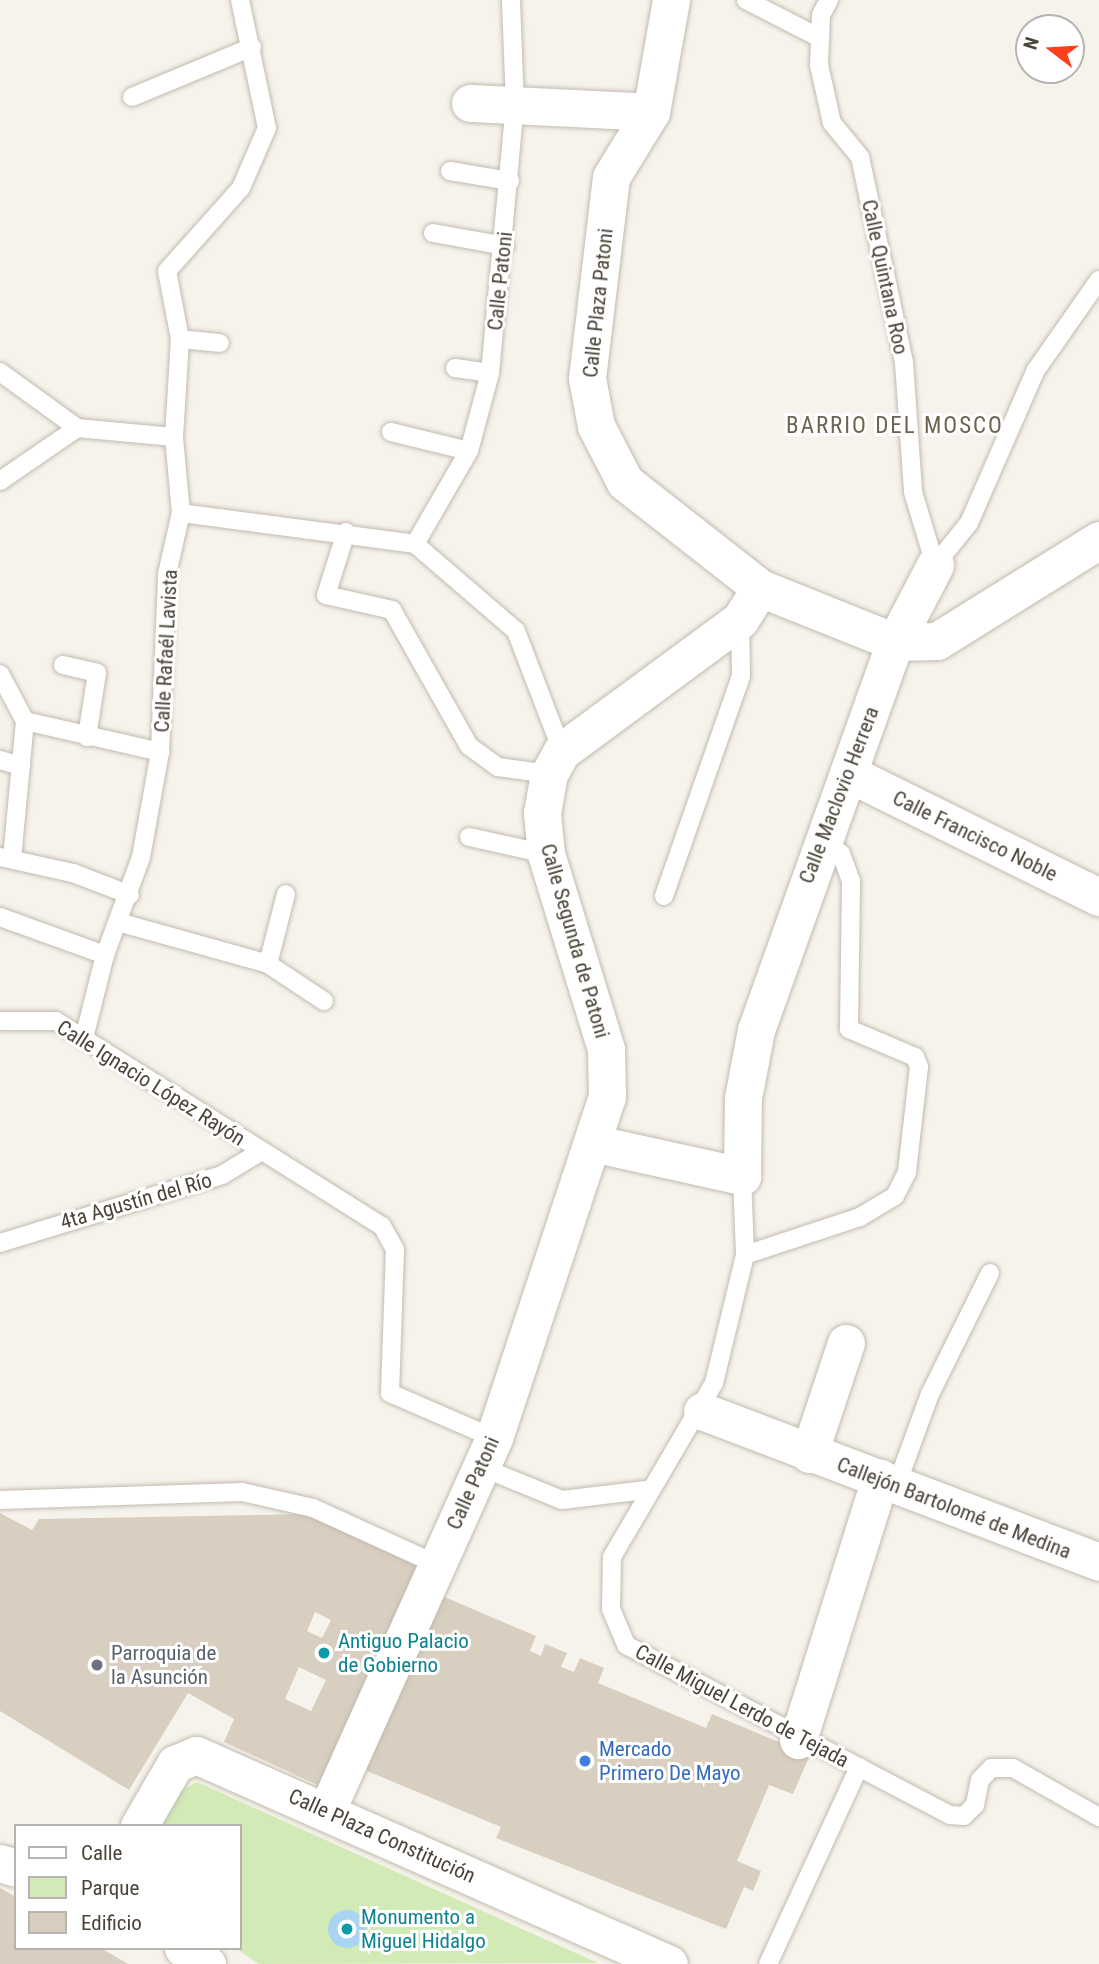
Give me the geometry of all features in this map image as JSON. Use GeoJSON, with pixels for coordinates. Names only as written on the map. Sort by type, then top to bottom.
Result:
{"type":"FeatureCollection","features":[{"type":"Feature","properties":{"kind":"street","name":"Calle Plaza Patoni"},"geometry":{"type":"LineString","coordinates":[[671,0],[650,112],[611,177],[587,378],[596,426],[625,482],[760,588],[895,642]]}},
{"type":"Feature","properties":{"kind":"street"},"geometry":{"type":"LineString","coordinates":[[470,103],[650,112]]}},
{"type":"Feature","properties":{"kind":"street"},"geometry":{"type":"LineString","coordinates":[[895,642],[937,641],[1099,540]]}},
{"type":"Feature","properties":{"kind":"street","name":"Calle Maclovio Herrera"},"geometry":{"type":"LineString","coordinates":[[742,1175],[743,1098],[756,1030],[821,837],[850,774],[895,642],[935,565]]}},
{"type":"Feature","properties":{"kind":"street"},"geometry":{"type":"LineString","coordinates":[[556,763],[740,620],[760,588]]}},
{"type":"Feature","properties":{"kind":"street","name":"Calle Segunda de Patoni"},"geometry":{"type":"LineString","coordinates":[[556,763],[542,813],[547,854],[606,1049],[607,1097],[592,1143]]}},
{"type":"Feature","properties":{"kind":"street","name":"Calle Francisco Noble"},"geometry":{"type":"LineString","coordinates":[[850,774],[1099,897]]}},
{"type":"Feature","properties":{"kind":"street"},"geometry":{"type":"LineString","coordinates":[[592,1143],[742,1175]]}},
{"type":"Feature","properties":{"kind":"street","name":"Calle Patoni"},"geometry":{"type":"LineString","coordinates":[[326,1812],[487,1452],[592,1143]]}},
{"type":"Feature","properties":{"kind":"street","name":"Callejón Bartolomé de Medina"},"geometry":{"type":"LineString","coordinates":[[809,1454],[846,1343]]}},
{"type":"Feature","properties":{"kind":"street","name":"Callejón Bartolomé de Medina"},"geometry":{"type":"LineString","coordinates":[[702,1411],[809,1454],[888,1481],[1099,1562]]}},
{"type":"Feature","properties":{"kind":"street"},"geometry":{"type":"LineString","coordinates":[[798,1740],[888,1481]]}},
{"type":"Feature","properties":{"kind":"street","name":"Calle Plaza Constitución"},"geometry":{"type":"LineString","coordinates":[[140,1824],[183,1756],[196,1755],[646,1959]]}},
{"type":"Feature","properties":{"kind":"street"},"geometry":{"type":"LineString","coordinates":[[186,1950],[207,1964]]}},
{"type":"Feature","properties":{"kind":"lane","name":"Calle Rafaél Lavista"},"geometry":{"type":"LineString","coordinates":[[84,1038],[104,955],[130,895],[160,752],[167,574],[181,513],[174,437],[180,339],[167,271],[240,188],[267,128],[240,0]]}},
{"type":"Feature","properties":{"kind":"lane","name":"Calle Patoni"},"geometry":{"type":"LineString","coordinates":[[415,544],[469,451],[490,373],[505,246],[515,105],[512,0]]}},
{"type":"Feature","properties":{"kind":"lane"},"geometry":{"type":"LineString","coordinates":[[746,0],[818,37]]}},
{"type":"Feature","properties":{"kind":"lane","name":"Calle Quintana Roo"},"geometry":{"type":"LineString","coordinates":[[829,0],[818,37],[832,123],[860,157],[904,362],[913,492],[935,565]]}},
{"type":"Feature","properties":{"kind":"lane"},"geometry":{"type":"LineString","coordinates":[[132,97],[252,47]]}},
{"type":"Feature","properties":{"kind":"lane"},"geometry":{"type":"LineString","coordinates":[[450,171],[510,181]]}},
{"type":"Feature","properties":{"kind":"lane"},"geometry":{"type":"LineString","coordinates":[[433,233],[505,246]]}},
{"type":"Feature","properties":{"kind":"lane"},"geometry":{"type":"LineString","coordinates":[[935,565],[969,523],[1036,370],[1099,280]]}},
{"type":"Feature","properties":{"kind":"lane"},"geometry":{"type":"LineString","coordinates":[[180,339],[220,343]]}},
{"type":"Feature","properties":{"kind":"lane"},"geometry":{"type":"LineString","coordinates":[[455,368],[490,373]]}},
{"type":"Feature","properties":{"kind":"lane"},"geometry":{"type":"LineString","coordinates":[[0,372],[77,428],[174,437]]}},
{"type":"Feature","properties":{"kind":"lane"},"geometry":{"type":"LineString","coordinates":[[0,481],[77,428]]}},
{"type":"Feature","properties":{"kind":"lane"},"geometry":{"type":"LineString","coordinates":[[391,432],[469,451]]}},
{"type":"Feature","properties":{"kind":"lane"},"geometry":{"type":"LineString","coordinates":[[181,513],[346,532],[415,544],[516,631],[556,763],[498,767],[469,746],[392,610],[326,596],[346,532]]}},
{"type":"Feature","properties":{"kind":"lane"},"geometry":{"type":"LineString","coordinates":[[664,896],[741,676],[740,620]]}},
{"type":"Feature","properties":{"kind":"lane"},"geometry":{"type":"LineString","coordinates":[[63,665],[97,673],[87,737]]}},
{"type":"Feature","properties":{"kind":"lane"},"geometry":{"type":"LineString","coordinates":[[0,674],[25,721],[21,766],[6,857],[130,895]]}},
{"type":"Feature","properties":{"kind":"lane"},"geometry":{"type":"LineString","coordinates":[[25,721],[160,752]]}},
{"type":"Feature","properties":{"kind":"lane"},"geometry":{"type":"LineString","coordinates":[[0,760],[21,766]]}},
{"type":"Feature","properties":{"kind":"lane"},"geometry":{"type":"LineString","coordinates":[[470,837],[547,854]]}},
{"type":"Feature","properties":{"kind":"lane"},"geometry":{"type":"LineString","coordinates":[[745,1255],[860,1217],[895,1196],[907,1172],[919,1067],[915,1057],[849,1029],[851,881],[841,854],[821,837]]}},
{"type":"Feature","properties":{"kind":"lane"},"geometry":{"type":"LineString","coordinates":[[268,964],[286,894]]}},
{"type":"Feature","properties":{"kind":"lane"},"geometry":{"type":"LineString","coordinates":[[0,917],[104,955]]}},
{"type":"Feature","properties":{"kind":"lane"},"geometry":{"type":"LineString","coordinates":[[118,922],[268,964],[324,1001]]}},
{"type":"Feature","properties":{"kind":"lane","name":"Calle Ignacio López Rayón"},"geometry":{"type":"LineString","coordinates":[[0,1021],[56,1021],[260,1152]]}},
{"type":"Feature","properties":{"kind":"lane"},"geometry":{"type":"LineString","coordinates":[[260,1152],[392,1236],[390,1393],[562,1500],[646,1490]]}},
{"type":"Feature","properties":{"kind":"lane","name":"4ta Agustín del Río"},"geometry":{"type":"LineString","coordinates":[[0,1243],[222,1175],[260,1152]]}},
{"type":"Feature","properties":{"kind":"lane","name":"Calle Miguel Lerdo de Tejada"},"geometry":{"type":"LineString","coordinates":[[742,1175],[745,1255],[702,1411],[646,1490],[612,1557],[611,1609],[626,1645],[798,1740],[859,1767],[950,1815],[964,1816],[991,1768],[1013,1768],[1099,1817]]}},
{"type":"Feature","properties":{"kind":"lane"},"geometry":{"type":"LineString","coordinates":[[888,1481],[990,1273]]}},
{"type":"Feature","properties":{"kind":"lane"},"geometry":{"type":"LineString","coordinates":[[0,1500],[242,1493],[313,1508],[436,1564]]}},
{"type":"Feature","properties":{"kind":"lane"},"geometry":{"type":"LineString","coordinates":[[768,1964],[859,1767]]}},
{"type":"Feature","properties":{"kind":"green space"},"geometry":{"type":"Polygon","coordinates":[[[197,1782],[598,1963],[259,1964],[238,1950],[242,1950],[242,1824],[163,1824],[182,1790],[197,1782]]]}},
{"type":"Feature","properties":{"kind":"water"},"geometry":{"type":"Polygon","coordinates":[[[347,1910],[361,1915],[366,1929],[361,1943],[347,1948],[333,1943],[328,1929],[333,1915],[347,1910]]]}},
{"type":"Feature","properties":{"kind":"building"},"geometry":{"type":"Polygon","coordinates":[[[0,1513],[32,1530],[39,1519],[312,1514],[426,1567],[320,1786],[224,1742],[234,1719],[188,1693],[129,1790],[0,1711],[0,1513]],[[315,1612],[307,1631],[322,1638],[331,1620],[315,1612]],[[299,1667],[285,1699],[311,1711],[326,1680],[299,1667]]]}},
{"type":"Feature","properties":{"kind":"building","name":"Mercado Primero De Mayo"},"geometry":{"type":"Polygon","coordinates":[[[433,1592],[536,1636],[530,1651],[541,1656],[545,1644],[567,1653],[561,1667],[574,1672],[580,1658],[604,1668],[598,1683],[706,1728],[712,1714],[810,1755],[793,1794],[769,1785],[737,1861],[761,1871],[753,1891],[744,1887],[726,1929],[496,1838],[501,1827],[360,1768],[433,1592]]]}},
{"type":"Feature","properties":{"kind":"building"},"geometry":{"type":"Polygon","coordinates":[[[0,1888],[14,1896],[14,1950],[104,1950],[128,1964],[0,1964],[0,1888]]]}},
{"type":"Feature","properties":{"kind":"place","name":"Antiguo Palacio de Gobierno"},"geometry":{"type":"Point","coordinates":[324,1653]}},
{"type":"Feature","properties":{"kind":"place","name":"Parroquia de la Asunción"},"geometry":{"type":"Point","coordinates":[97,1665]}},
{"type":"Feature","properties":{"kind":"place","name":"Mercado Primero De Mayo"},"geometry":{"type":"Point","coordinates":[585,1761]}},
{"type":"Feature","properties":{"kind":"place","name":"Monumento a Miguel Hidalgo"},"geometry":{"type":"Point","coordinates":[347,1929]}},
{"type":"Feature","properties":{"kind":"district","name":"BARRIO DEL MOSCO"},"geometry":{"type":"Point","coordinates":[895,426]}}]}
